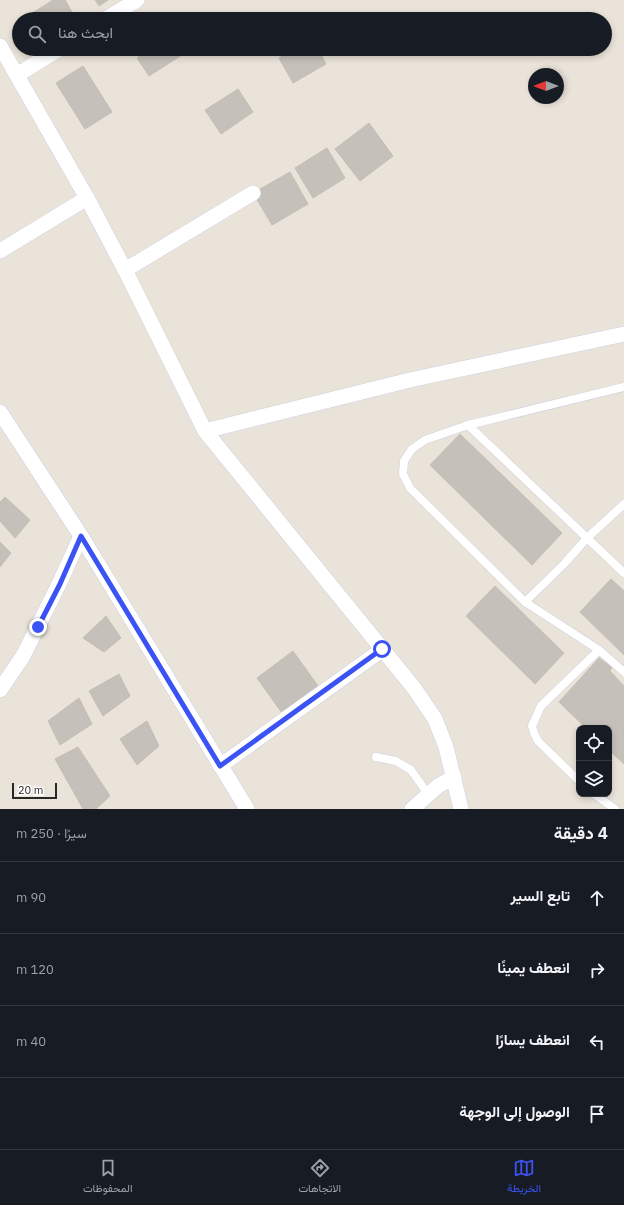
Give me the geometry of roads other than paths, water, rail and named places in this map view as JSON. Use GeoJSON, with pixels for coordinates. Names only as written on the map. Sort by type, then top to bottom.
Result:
{"type":"FeatureCollection","features":[{"type":"Feature","properties":{"kind":"street"},"geometry":{"type":"LineString","coordinates":[[117,12],[137,0]]}},
{"type":"Feature","properties":{"kind":"street"},"geometry":{"type":"LineString","coordinates":[[0,46],[87,198],[125,270],[204,431],[414,688],[434,718],[446,747],[461,809]]}},
{"type":"Feature","properties":{"kind":"street"},"geometry":{"type":"LineString","coordinates":[[17,75],[48,56]]}},
{"type":"Feature","properties":{"kind":"street"},"geometry":{"type":"LineString","coordinates":[[125,270],[253,193]]}},
{"type":"Feature","properties":{"kind":"street"},"geometry":{"type":"LineString","coordinates":[[0,250],[87,198]]}},
{"type":"Feature","properties":{"kind":"street"},"geometry":{"type":"LineString","coordinates":[[204,431],[410,380],[624,334]]}},
{"type":"Feature","properties":{"kind":"street"},"geometry":{"type":"LineString","coordinates":[[0,412],[81,536],[247,809]]}},
{"type":"Feature","properties":{"kind":"street"},"geometry":{"type":"LineString","coordinates":[[0,690],[23,656],[60,584],[81,536]]}},
{"type":"Feature","properties":{"kind":"street"},"geometry":{"type":"LineString","coordinates":[[220,766],[382,649]]}},
{"type":"Feature","properties":{"kind":"street"},"geometry":{"type":"LineString","coordinates":[[412,809],[438,786],[454,777]]}},
{"type":"Feature","properties":{"kind":"lane"},"geometry":{"type":"LineString","coordinates":[[624,387],[468,425],[425,440],[412,449],[404,461],[403,474],[410,488],[525,602],[599,650],[624,672]]}},
{"type":"Feature","properties":{"kind":"lane"},"geometry":{"type":"LineString","coordinates":[[468,425],[624,573]]}},
{"type":"Feature","properties":{"kind":"lane"},"geometry":{"type":"LineString","coordinates":[[525,602],[564,564],[587,538],[624,504]]}},
{"type":"Feature","properties":{"kind":"lane"},"geometry":{"type":"LineString","coordinates":[[576,778],[538,741],[532,726],[542,706],[599,650]]}},
{"type":"Feature","properties":{"kind":"lane"},"geometry":{"type":"LineString","coordinates":[[376,757],[396,761],[411,770],[428,794]]}},
{"type":"Feature","properties":{"kind":"lane"},"geometry":{"type":"LineString","coordinates":[[598,797],[615,809]]}}]}
